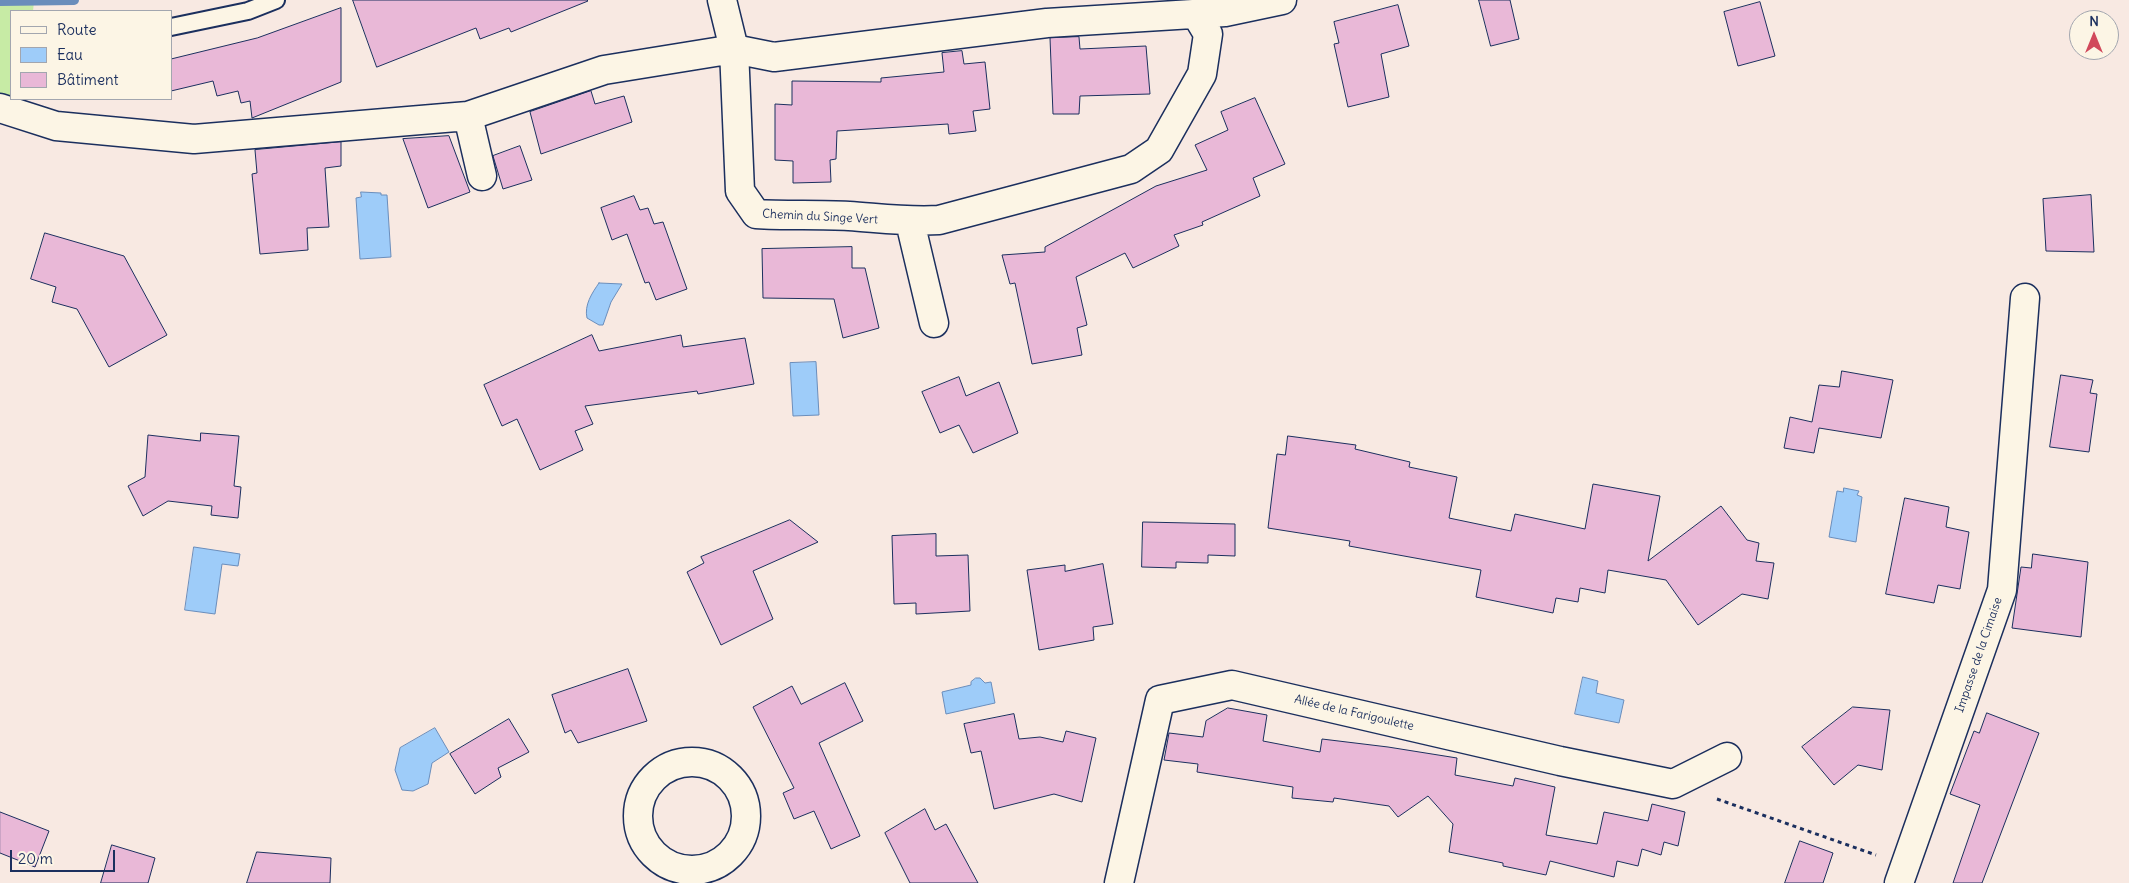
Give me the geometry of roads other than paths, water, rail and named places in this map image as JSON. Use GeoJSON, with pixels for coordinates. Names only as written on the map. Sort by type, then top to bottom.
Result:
{"type":"FeatureCollection","features":[{"type":"Feature","properties":{"kind":"street","name":"Chemin du Singe Vert"},"geometry":{"type":"LineString","coordinates":[[722,0],[734,49],[740,191],[756,214],[848,216],[910,222]]}},
{"type":"Feature","properties":{"kind":"street"},"geometry":{"type":"LineString","coordinates":[[0,108],[56,126],[194,139],[468,116],[604,70],[734,49],[774,57],[1047,23],[1225,12],[1282,0]]}},
{"type":"Feature","properties":{"kind":"street"},"geometry":{"type":"LineString","coordinates":[[934,323],[910,222],[939,220],[1131,169],[1159,150],[1202,74],[1208,34],[1196,14]]}},
{"type":"Feature","properties":{"kind":"street"},"geometry":{"type":"LineString","coordinates":[[468,116],[482,176]]}},
{"type":"Feature","properties":{"kind":"street","name":"Impasse de la Cimaise"},"geometry":{"type":"LineString","coordinates":[[1902,874],[2002,590],[2025,298]]}},
{"type":"Feature","properties":{"kind":"street","name":"Allée de la Farigoulette"},"geometry":{"type":"LineString","coordinates":[[1119,883],[1160,700],[1232,685],[1560,761],[1673,784],[1727,757]]}},
{"type":"Feature","properties":{"kind":"lane"},"geometry":{"type":"LineString","coordinates":[[172,27],[248,11],[276,0]]}},
{"type":"Feature","properties":{"kind":"water"},"geometry":{"type":"Polygon","coordinates":[[[361,192],[387,195],[391,257],[360,259],[356,198],[361,197],[361,192]]]}},
{"type":"Feature","properties":{"kind":"water"},"geometry":{"type":"Polygon","coordinates":[[[599,283],[622,284],[611,302],[603,325],[599,325],[587,318],[586,313],[589,299],[599,283]]]}},
{"type":"Feature","properties":{"kind":"water"},"geometry":{"type":"Polygon","coordinates":[[[816,362],[819,415],[793,416],[790,363],[816,362]]]}},
{"type":"Feature","properties":{"kind":"water"},"geometry":{"type":"Polygon","coordinates":[[[1844,488],[1859,491],[1857,495],[1862,497],[1856,542],[1829,537],[1837,491],[1843,492],[1844,488]]]}},
{"type":"Feature","properties":{"kind":"water"},"geometry":{"type":"Polygon","coordinates":[[[194,547],[240,554],[238,566],[222,564],[215,614],[185,610],[194,547]]]}},
{"type":"Feature","properties":{"kind":"water"},"geometry":{"type":"Polygon","coordinates":[[[1583,677],[1598,681],[1596,693],[1624,700],[1619,723],[1575,714],[1583,677]]]}},
{"type":"Feature","properties":{"kind":"water"},"geometry":{"type":"Polygon","coordinates":[[[976,678],[980,678],[985,683],[991,682],[995,703],[946,714],[942,692],[971,685],[971,682],[976,678]]]}},
{"type":"Feature","properties":{"kind":"water"},"geometry":{"type":"Polygon","coordinates":[[[435,728],[449,752],[432,763],[428,784],[413,791],[402,790],[395,770],[400,748],[435,728]]]}},
{"type":"Feature","properties":{"kind":"waterway"},"geometry":{"type":"LineString","coordinates":[[0,1],[74,0]]}}]}
